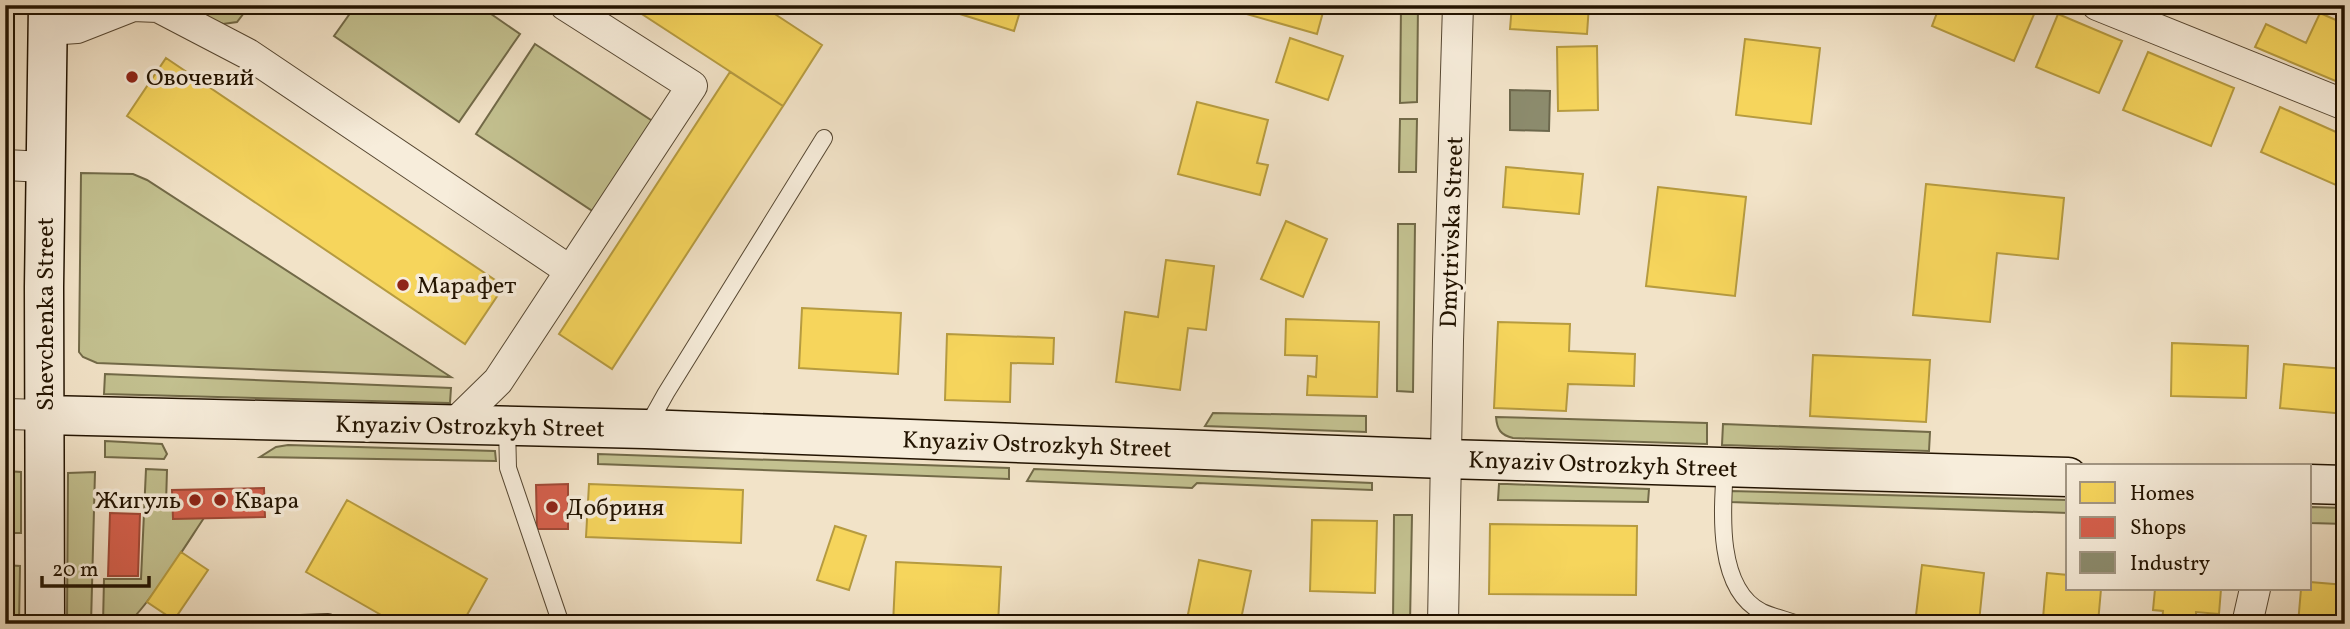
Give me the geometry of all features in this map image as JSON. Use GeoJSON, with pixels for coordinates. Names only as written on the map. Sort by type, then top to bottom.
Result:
{"type":"FeatureCollection","features":[{"type":"Feature","properties":{"kind":"street"},"geometry":{"type":"LineString","coordinates":[[453,425],[498,381],[692,86],[565,5]]}},
{"type":"Feature","properties":{"kind":"street","name":"Dmytrivska Street"},"geometry":{"type":"LineString","coordinates":[[1443,624],[1458,5]]}},
{"type":"Feature","properties":{"kind":"street"},"geometry":{"type":"LineString","coordinates":[[2097,5],[2345,105]]}},
{"type":"Feature","properties":{"kind":"street"},"geometry":{"type":"LineString","coordinates":[[48,18],[77,28],[132,6],[158,7],[248,54],[569,270]]}},
{"type":"Feature","properties":{"kind":"street","name":"Shevchenka Street"},"geometry":{"type":"LineString","coordinates":[[45,624],[45,167],[48,18]]}},
{"type":"Feature","properties":{"kind":"street"},"geometry":{"type":"LineString","coordinates":[[5,165],[45,167]]}},
{"type":"Feature","properties":{"kind":"street","name":"Knyaziv Ostrozkyh Street"},"geometry":{"type":"LineString","coordinates":[[5,414],[645,429],[1445,459],[2066,477]]}},
{"type":"Feature","properties":{"kind":"street"},"geometry":{"type":"LineString","coordinates":[[2312,484],[2345,485]]}},
{"type":"Feature","properties":{"kind":"street"},"geometry":{"type":"LineString","coordinates":[[2248,624],[2255,590]]}},
{"type":"Feature","properties":{"kind":"lane"},"geometry":{"type":"LineString","coordinates":[[645,429],[824,138]]}},
{"type":"Feature","properties":{"kind":"lane"},"geometry":{"type":"LineString","coordinates":[[507,426],[508,468],[561,624]]}},
{"type":"Feature","properties":{"kind":"lane"},"geometry":{"type":"LineString","coordinates":[[1725,468],[1722,511],[1725,547],[1736,588],[1760,611],[1798,624]]}},
{"type":"Feature","properties":{"kind":"lane"},"geometry":{"type":"LineString","coordinates":[[273,624],[328,622]]}},
{"type":"Feature","properties":{"kind":"shaded area"},"geometry":{"type":"Polygon","coordinates":[[[213,5],[250,5],[237,22],[223,24],[206,18],[213,5]]]}},
{"type":"Feature","properties":{"kind":"shaded area"},"geometry":{"type":"Polygon","coordinates":[[[356,5],[478,5],[520,34],[459,122],[334,36],[356,5]]]}},
{"type":"Feature","properties":{"kind":"shaded area"},"geometry":{"type":"Polygon","coordinates":[[[1401,5],[1418,5],[1417,102],[1400,103],[1401,5]]]}},
{"type":"Feature","properties":{"kind":"shaded area"},"geometry":{"type":"Polygon","coordinates":[[[535,44],[657,124],[597,214],[476,134],[535,44]]]}},
{"type":"Feature","properties":{"kind":"shaded area"},"geometry":{"type":"Polygon","coordinates":[[[1400,119],[1417,119],[1416,172],[1399,172],[1400,119]]]}},
{"type":"Feature","properties":{"kind":"shaded area"},"geometry":{"type":"Polygon","coordinates":[[[81,173],[133,174],[147,180],[451,377],[97,363],[83,357],[79,352],[81,173]]]}},
{"type":"Feature","properties":{"kind":"shaded area"},"geometry":{"type":"Polygon","coordinates":[[[1398,224],[1415,224],[1413,392],[1397,391],[1398,224]]]}},
{"type":"Feature","properties":{"kind":"shaded area"},"geometry":{"type":"Polygon","coordinates":[[[105,374],[451,388],[450,403],[104,394],[105,374]]]}},
{"type":"Feature","properties":{"kind":"shaded area"},"geometry":{"type":"Polygon","coordinates":[[[1213,413],[1366,416],[1366,432],[1205,426],[1213,413]]]}},
{"type":"Feature","properties":{"kind":"shaded area"},"geometry":{"type":"Polygon","coordinates":[[[1496,417],[1707,423],[1707,444],[1513,438],[1500,431],[1496,417]]]}},
{"type":"Feature","properties":{"kind":"shaded area"},"geometry":{"type":"Polygon","coordinates":[[[1723,424],[1930,432],[1929,451],[1722,445],[1723,424]]]}},
{"type":"Feature","properties":{"kind":"shaded area"},"geometry":{"type":"Polygon","coordinates":[[[105,441],[162,444],[167,454],[164,459],[105,457],[105,441]]]}},
{"type":"Feature","properties":{"kind":"shaded area"},"geometry":{"type":"Polygon","coordinates":[[[288,445],[495,451],[496,461],[260,457],[276,447],[288,445]]]}},
{"type":"Feature","properties":{"kind":"shaded area"},"geometry":{"type":"Polygon","coordinates":[[[598,454],[1009,468],[1009,479],[598,464],[598,454]]]}},
{"type":"Feature","properties":{"kind":"shaded area"},"geometry":{"type":"Polygon","coordinates":[[[146,469],[167,470],[166,504],[205,506],[206,515],[154,592],[132,619],[125,624],[103,624],[104,579],[141,579],[146,469]]]}},
{"type":"Feature","properties":{"kind":"shaded area"},"geometry":{"type":"Polygon","coordinates":[[[1034,469],[1372,483],[1372,490],[1197,483],[1192,488],[1027,481],[1034,469]]]}},
{"type":"Feature","properties":{"kind":"shaded area"},"geometry":{"type":"Polygon","coordinates":[[[5,471],[21,472],[21,533],[5,533],[5,471]]]}},
{"type":"Feature","properties":{"kind":"shaded area"},"geometry":{"type":"Polygon","coordinates":[[[95,472],[91,624],[67,624],[68,473],[95,472]]]}},
{"type":"Feature","properties":{"kind":"shaded area"},"geometry":{"type":"Polygon","coordinates":[[[1499,484],[1649,489],[1648,502],[1498,500],[1499,484]]]}},
{"type":"Feature","properties":{"kind":"shaded area"},"geometry":{"type":"Polygon","coordinates":[[[1730,491],[2066,500],[2066,513],[1730,502],[1730,491]]]}},
{"type":"Feature","properties":{"kind":"shaded area"},"geometry":{"type":"Polygon","coordinates":[[[2312,507],[2345,508],[2345,524],[2312,523],[2312,507]]]}},
{"type":"Feature","properties":{"kind":"shaded area"},"geometry":{"type":"Polygon","coordinates":[[[1394,515],[1412,515],[1410,624],[1393,624],[1394,515]]]}},
{"type":"Feature","properties":{"kind":"shaded area"},"geometry":{"type":"Polygon","coordinates":[[[5,565],[20,566],[19,624],[5,624],[5,565]]]}},
{"type":"Feature","properties":{"kind":"building: Homes"},"geometry":{"type":"Polygon","coordinates":[[[628,5],[761,5],[822,45],[783,106],[628,5]]]}},
{"type":"Feature","properties":{"kind":"building: Homes"},"geometry":{"type":"Polygon","coordinates":[[[963,5],[1022,5],[1014,31],[960,14],[963,5]]]}},
{"type":"Feature","properties":{"kind":"building: Homes"},"geometry":{"type":"Polygon","coordinates":[[[1215,5],[1325,5],[1317,34],[1215,5]]]}},
{"type":"Feature","properties":{"kind":"building: Homes"},"geometry":{"type":"Polygon","coordinates":[[[1512,5],[1589,5],[1587,34],[1510,29],[1512,5]]]}},
{"type":"Feature","properties":{"kind":"building: Homes"},"geometry":{"type":"Polygon","coordinates":[[[1940,5],[2038,5],[2014,61],[1932,26],[1940,5]]]}},
{"type":"Feature","properties":{"kind":"building: Homes"},"geometry":{"type":"Polygon","coordinates":[[[2320,13],[2345,24],[2345,85],[2255,47],[2266,24],[2306,43],[2320,13]]]}},
{"type":"Feature","properties":{"kind":"building: Homes"},"geometry":{"type":"Polygon","coordinates":[[[2058,14],[2122,41],[2099,93],[2036,67],[2058,14]]]}},
{"type":"Feature","properties":{"kind":"building: Homes"},"geometry":{"type":"Polygon","coordinates":[[[1290,38],[1343,56],[1328,100],[1276,82],[1290,38]]]}},
{"type":"Feature","properties":{"kind":"building: Homes"},"geometry":{"type":"Polygon","coordinates":[[[1745,39],[1820,48],[1811,124],[1736,115],[1745,39]]]}},
{"type":"Feature","properties":{"kind":"building: Homes"},"geometry":{"type":"Polygon","coordinates":[[[1597,46],[1598,110],[1558,111],[1557,47],[1597,46]]]}},
{"type":"Feature","properties":{"kind":"building: Homes"},"geometry":{"type":"Polygon","coordinates":[[[2148,52],[2234,88],[2211,146],[2123,110],[2148,52]]]}},
{"type":"Feature","properties":{"kind":"building: Homes"},"geometry":{"type":"Polygon","coordinates":[[[166,58],[504,286],[465,344],[127,116],[166,58]]]}},
{"type":"Feature","properties":{"kind":"building: Homes"},"geometry":{"type":"Polygon","coordinates":[[[730,72],[783,106],[612,369],[559,334],[730,72]]]}},
{"type":"Feature","properties":{"kind":"building: Homes"},"geometry":{"type":"Polygon","coordinates":[[[1197,102],[1268,120],[1257,163],[1268,165],[1260,195],[1178,174],[1197,102]]]}},
{"type":"Feature","properties":{"kind":"building: Homes"},"geometry":{"type":"Polygon","coordinates":[[[2280,107],[2345,136],[2345,189],[2261,152],[2280,107]]]}},
{"type":"Feature","properties":{"kind":"building: Homes"},"geometry":{"type":"Polygon","coordinates":[[[1506,167],[1583,174],[1579,214],[1503,207],[1506,167]]]}},
{"type":"Feature","properties":{"kind":"building: Homes"},"geometry":{"type":"Polygon","coordinates":[[[1926,184],[2064,198],[2058,259],[1997,253],[1990,322],[1913,315],[1926,184]]]}},
{"type":"Feature","properties":{"kind":"building: Homes"},"geometry":{"type":"Polygon","coordinates":[[[1658,187],[1746,197],[1735,296],[1646,286],[1658,187]]]}},
{"type":"Feature","properties":{"kind":"building: Homes"},"geometry":{"type":"Polygon","coordinates":[[[1286,221],[1327,239],[1303,297],[1261,279],[1286,221]]]}},
{"type":"Feature","properties":{"kind":"building: Homes"},"geometry":{"type":"Polygon","coordinates":[[[1166,260],[1214,266],[1206,330],[1188,328],[1180,390],[1116,382],[1125,312],[1158,317],[1166,260]]]}},
{"type":"Feature","properties":{"kind":"building: Homes"},"geometry":{"type":"Polygon","coordinates":[[[802,308],[901,313],[898,374],[799,368],[802,308]]]}},
{"type":"Feature","properties":{"kind":"building: Homes"},"geometry":{"type":"Polygon","coordinates":[[[1286,319],[1379,322],[1377,397],[1307,395],[1308,376],[1316,377],[1317,356],[1285,355],[1286,319]]]}},
{"type":"Feature","properties":{"kind":"building: Homes"},"geometry":{"type":"Polygon","coordinates":[[[1498,322],[1570,324],[1569,351],[1635,354],[1634,386],[1568,384],[1566,411],[1494,408],[1498,322]]]}},
{"type":"Feature","properties":{"kind":"building: Homes"},"geometry":{"type":"Polygon","coordinates":[[[947,334],[1054,338],[1053,364],[1011,363],[1010,402],[945,400],[947,334]]]}},
{"type":"Feature","properties":{"kind":"building: Homes"},"geometry":{"type":"Polygon","coordinates":[[[2172,343],[2248,346],[2246,398],[2171,396],[2172,343]]]}},
{"type":"Feature","properties":{"kind":"building: Homes"},"geometry":{"type":"Polygon","coordinates":[[[1813,355],[1930,360],[1926,422],[1810,416],[1813,355]]]}},
{"type":"Feature","properties":{"kind":"building: Homes"},"geometry":{"type":"Polygon","coordinates":[[[2284,364],[2345,369],[2345,414],[2280,408],[2284,364]]]}},
{"type":"Feature","properties":{"kind":"building: Homes"},"geometry":{"type":"Polygon","coordinates":[[[589,484],[743,490],[741,543],[586,537],[589,484]]]}},
{"type":"Feature","properties":{"kind":"building: Homes"},"geometry":{"type":"Polygon","coordinates":[[[347,500],[487,579],[462,624],[397,624],[306,572],[347,500]]]}},
{"type":"Feature","properties":{"kind":"building: Homes"},"geometry":{"type":"Polygon","coordinates":[[[1312,520],[1377,521],[1375,593],[1310,591],[1312,520]]]}},
{"type":"Feature","properties":{"kind":"building: Homes"},"geometry":{"type":"Polygon","coordinates":[[[1490,524],[1637,526],[1636,595],[1489,594],[1490,524]]]}},
{"type":"Feature","properties":{"kind":"building: Homes"},"geometry":{"type":"Polygon","coordinates":[[[835,526],[866,536],[849,590],[817,580],[835,526]]]}},
{"type":"Feature","properties":{"kind":"building: Homes"},"geometry":{"type":"Polygon","coordinates":[[[181,552],[208,570],[174,620],[147,602],[181,552]]]}},
{"type":"Feature","properties":{"kind":"building: Homes"},"geometry":{"type":"Polygon","coordinates":[[[1199,560],[1251,571],[1240,624],[1186,624],[1199,560]]]}},
{"type":"Feature","properties":{"kind":"building: Homes"},"geometry":{"type":"Polygon","coordinates":[[[896,562],[1001,567],[998,624],[893,624],[896,562]]]}},
{"type":"Feature","properties":{"kind":"building: Homes"},"geometry":{"type":"Polygon","coordinates":[[[1922,565],[1984,573],[1979,622],[1916,615],[1922,565]]]}},
{"type":"Feature","properties":{"kind":"building: Homes"},"geometry":{"type":"Polygon","coordinates":[[[2047,573],[2066,575],[2066,590],[2101,590],[2098,623],[2043,618],[2047,573]]]}},
{"type":"Feature","properties":{"kind":"building: Homes"},"geometry":{"type":"Polygon","coordinates":[[[2312,582],[2345,585],[2345,624],[2298,624],[2301,590],[2312,590],[2312,582]]]}},
{"type":"Feature","properties":{"kind":"building: Homes"},"geometry":{"type":"Polygon","coordinates":[[[2155,590],[2221,590],[2219,614],[2196,612],[2196,624],[2162,624],[2163,611],[2153,610],[2155,590]]]}},
{"type":"Feature","properties":{"kind":"building: Shops","name":"Добриня"},"geometry":{"type":"Polygon","coordinates":[[[568,484],[568,529],[537,529],[536,485],[568,484]]]}},
{"type":"Feature","properties":{"kind":"building: Shops"},"geometry":{"type":"Polygon","coordinates":[[[264,488],[265,517],[173,519],[172,490],[264,488]]]}},
{"type":"Feature","properties":{"kind":"building: Shops"},"geometry":{"type":"Polygon","coordinates":[[[110,513],[140,514],[138,576],[108,576],[110,513]]]}},
{"type":"Feature","properties":{"kind":"building: Industry"},"geometry":{"type":"Polygon","coordinates":[[[1510,90],[1550,91],[1549,131],[1510,130],[1510,90]]]}},
{"type":"Feature","properties":{"kind":"place","name":"Овочевий"},"geometry":{"type":"Point","coordinates":[132,77]}},
{"type":"Feature","properties":{"kind":"place","name":"Марафет"},"geometry":{"type":"Point","coordinates":[403,285]}},
{"type":"Feature","properties":{"kind":"place","name":"Жигуль"},"geometry":{"type":"Point","coordinates":[195,500]}},
{"type":"Feature","properties":{"kind":"place","name":"Квара"},"geometry":{"type":"Point","coordinates":[220,500]}},
{"type":"Feature","properties":{"kind":"place","name":"Добриня"},"geometry":{"type":"Point","coordinates":[552,507]}}]}
